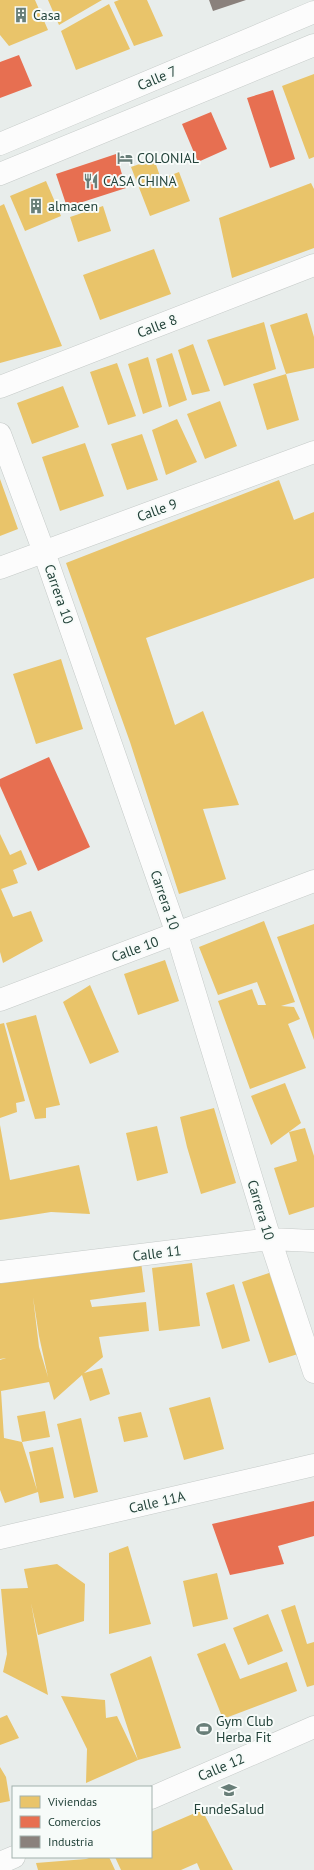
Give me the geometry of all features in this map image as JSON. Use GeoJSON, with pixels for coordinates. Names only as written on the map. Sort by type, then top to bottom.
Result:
{"type":"FeatureCollection","features":[{"type":"Feature","properties":{"kind":"street","name":"Calle 7"},"geometry":{"type":"LineString","coordinates":[[0,144],[314,12]]}},
{"type":"Feature","properties":{"kind":"street","name":"Calle 7"},"geometry":{"type":"LineString","coordinates":[[0,174],[314,45]]}},
{"type":"Feature","properties":{"kind":"street","name":"Calle 8"},"geometry":{"type":"LineString","coordinates":[[0,387],[314,265]]}},
{"type":"Feature","properties":{"kind":"street","name":"Carrera 10"},"geometry":{"type":"LineString","coordinates":[[0,434],[44,552],[177,934],[270,1239],[314,1372]]}},
{"type":"Feature","properties":{"kind":"street","name":"Calle 9"},"geometry":{"type":"LineString","coordinates":[[0,568],[314,452]]}},
{"type":"Feature","properties":{"kind":"street","name":"Calle 10"},"geometry":{"type":"LineString","coordinates":[[0,1000],[314,881]]}},
{"type":"Feature","properties":{"kind":"street","name":"Calle 11"},"geometry":{"type":"LineString","coordinates":[[0,1272],[270,1239],[314,1241]]}},
{"type":"Feature","properties":{"kind":"street","name":"Calle 11A"},"geometry":{"type":"LineString","coordinates":[[0,1538],[314,1465]]}},
{"type":"Feature","properties":{"kind":"street","name":"Calle 12"},"geometry":{"type":"LineString","coordinates":[[152,1798],[314,1727]]}},
{"type":"Feature","properties":{"kind":"street"},"geometry":{"type":"LineString","coordinates":[[0,1863],[12,1858]]}},
{"type":"Feature","properties":{"kind":"building: Viviendas","name":"Casa"},"geometry":{"type":"Polygon","coordinates":[[[0,0],[35,0],[48,30],[9,46],[0,35],[0,0]]]}},
{"type":"Feature","properties":{"kind":"building: Viviendas"},"geometry":{"type":"Polygon","coordinates":[[[48,0],[102,0],[59,25],[48,0]]]}},
{"type":"Feature","properties":{"kind":"building: Viviendas"},"geometry":{"type":"Polygon","coordinates":[[[119,0],[147,0],[163,36],[134,46],[114,2],[119,0]]]}},
{"type":"Feature","properties":{"kind":"building: Viviendas"},"geometry":{"type":"Polygon","coordinates":[[[109,4],[130,49],[76,70],[61,31],[109,4]]]}},
{"type":"Feature","properties":{"kind":"building: Viviendas"},"geometry":{"type":"Polygon","coordinates":[[[314,74],[314,157],[309,159],[282,86],[314,74]]]}},
{"type":"Feature","properties":{"kind":"building: Viviendas"},"geometry":{"type":"Polygon","coordinates":[[[154,159],[161,179],[179,172],[190,201],[150,216],[131,167],[154,159]]]}},
{"type":"Feature","properties":{"kind":"building: Viviendas","name":"almacen"},"geometry":{"type":"Polygon","coordinates":[[[46,181],[61,216],[25,231],[10,196],[46,181]]]}},
{"type":"Feature","properties":{"kind":"building: Viviendas"},"geometry":{"type":"Polygon","coordinates":[[[311,183],[314,189],[314,248],[232,278],[219,218],[311,183]]]}},
{"type":"Feature","properties":{"kind":"building: Viviendas"},"geometry":{"type":"Polygon","coordinates":[[[4,204],[62,346],[0,363],[0,206],[4,204]]]}},
{"type":"Feature","properties":{"kind":"building: Viviendas"},"geometry":{"type":"Polygon","coordinates":[[[103,206],[111,231],[78,242],[70,217],[103,206]]]}},
{"type":"Feature","properties":{"kind":"building: Viviendas"},"geometry":{"type":"Polygon","coordinates":[[[154,249],[171,294],[100,320],[83,275],[154,249]]]}},
{"type":"Feature","properties":{"kind":"building: Viviendas"},"geometry":{"type":"Polygon","coordinates":[[[307,313],[314,337],[314,368],[286,374],[270,325],[307,313]]]}},
{"type":"Feature","properties":{"kind":"building: Viviendas"},"geometry":{"type":"Polygon","coordinates":[[[264,322],[276,369],[224,386],[207,340],[264,322]]]}},
{"type":"Feature","properties":{"kind":"building: Viviendas"},"geometry":{"type":"Polygon","coordinates":[[[193,344],[210,391],[192,395],[178,350],[193,344]]]}},
{"type":"Feature","properties":{"kind":"building: Viviendas"},"geometry":{"type":"Polygon","coordinates":[[[172,353],[187,400],[169,407],[156,359],[172,353]]]}},
{"type":"Feature","properties":{"kind":"building: Viviendas"},"geometry":{"type":"Polygon","coordinates":[[[148,357],[162,407],[143,414],[128,364],[148,357]]]}},
{"type":"Feature","properties":{"kind":"building: Viviendas"},"geometry":{"type":"Polygon","coordinates":[[[117,363],[136,416],[108,425],[90,372],[117,363]]]}},
{"type":"Feature","properties":{"kind":"building: Viviendas"},"geometry":{"type":"Polygon","coordinates":[[[286,374],[299,420],[267,430],[253,384],[286,374]]]}},
{"type":"Feature","properties":{"kind":"building: Viviendas"},"geometry":{"type":"Polygon","coordinates":[[[63,386],[79,427],[32,444],[17,403],[63,386]]]}},
{"type":"Feature","properties":{"kind":"building: Viviendas"},"geometry":{"type":"Polygon","coordinates":[[[220,401],[237,446],[205,459],[187,414],[220,401]]]}},
{"type":"Feature","properties":{"kind":"building: Viviendas"},"geometry":{"type":"Polygon","coordinates":[[[177,419],[197,462],[166,475],[152,430],[177,419]]]}},
{"type":"Feature","properties":{"kind":"building: Viviendas"},"geometry":{"type":"Polygon","coordinates":[[[142,434],[158,480],[127,490],[111,444],[142,434]]]}},
{"type":"Feature","properties":{"kind":"building: Viviendas"},"geometry":{"type":"Polygon","coordinates":[[[85,443],[104,496],[60,511],[42,457],[85,443]]]}},
{"type":"Feature","properties":{"kind":"building: Viviendas"},"geometry":{"type":"Polygon","coordinates":[[[0,479],[18,529],[0,536],[0,479]]]}},
{"type":"Feature","properties":{"kind":"building: Viviendas"},"geometry":{"type":"Polygon","coordinates":[[[279,480],[294,520],[314,512],[314,578],[146,638],[175,725],[203,711],[239,805],[203,809],[226,879],[179,894],[130,742],[66,563],[279,480]]]}},
{"type":"Feature","properties":{"kind":"building: Viviendas"},"geometry":{"type":"Polygon","coordinates":[[[61,659],[83,729],[36,744],[13,674],[61,659]]]}},
{"type":"Feature","properties":{"kind":"building: Viviendas"},"geometry":{"type":"Polygon","coordinates":[[[0,834],[10,855],[21,850],[27,864],[13,870],[18,883],[1,889],[13,917],[31,911],[43,941],[3,963],[0,952],[0,834]]]}},
{"type":"Feature","properties":{"kind":"building: Viviendas"},"geometry":{"type":"Polygon","coordinates":[[[264,921],[295,1002],[281,1006],[294,1007],[300,1019],[288,1024],[306,1068],[250,1089],[218,1001],[252,989],[258,1005],[266,1005],[257,982],[218,995],[199,947],[264,921]]]}},
{"type":"Feature","properties":{"kind":"building: Viviendas"},"geometry":{"type":"Polygon","coordinates":[[[314,924],[314,1040],[277,937],[314,924]]]}},
{"type":"Feature","properties":{"kind":"building: Viviendas"},"geometry":{"type":"Polygon","coordinates":[[[165,960],[179,1001],[138,1015],[124,974],[165,960]]]}},
{"type":"Feature","properties":{"kind":"building: Viviendas"},"geometry":{"type":"Polygon","coordinates":[[[90,985],[119,1052],[90,1064],[63,1002],[90,985]]]}},
{"type":"Feature","properties":{"kind":"building: Viviendas"},"geometry":{"type":"Polygon","coordinates":[[[36,1015],[60,1105],[46,1108],[46,1118],[35,1119],[6,1023],[36,1015]]]}},
{"type":"Feature","properties":{"kind":"building: Viviendas"},"geometry":{"type":"Polygon","coordinates":[[[4,1023],[25,1101],[16,1103],[17,1112],[0,1118],[0,1024],[4,1023]]]}},
{"type":"Feature","properties":{"kind":"building: Viviendas"},"geometry":{"type":"Polygon","coordinates":[[[285,1083],[301,1123],[271,1145],[251,1096],[285,1083]]]}},
{"type":"Feature","properties":{"kind":"building: Viviendas"},"geometry":{"type":"Polygon","coordinates":[[[214,1108],[236,1183],[201,1194],[180,1117],[214,1108]]]}},
{"type":"Feature","properties":{"kind":"building: Viviendas"},"geometry":{"type":"Polygon","coordinates":[[[0,1125],[10,1180],[79,1165],[90,1214],[51,1212],[0,1220],[0,1125]]]}},
{"type":"Feature","properties":{"kind":"building: Viviendas"},"geometry":{"type":"Polygon","coordinates":[[[157,1126],[168,1173],[137,1181],[126,1133],[157,1126]]]}},
{"type":"Feature","properties":{"kind":"building: Viviendas"},"geometry":{"type":"Polygon","coordinates":[[[305,1128],[314,1156],[314,1207],[289,1215],[274,1168],[297,1161],[289,1132],[305,1128]]]}},
{"type":"Feature","properties":{"kind":"building: Viviendas"},"geometry":{"type":"Polygon","coordinates":[[[141,1262],[145,1292],[90,1300],[92,1307],[146,1302],[149,1331],[99,1337],[103,1357],[84,1373],[102,1368],[110,1394],[90,1401],[82,1375],[54,1400],[49,1382],[1,1391],[4,1438],[22,1442],[37,1490],[29,1452],[53,1447],[64,1498],[40,1503],[38,1492],[5,1503],[0,1490],[0,1360],[6,1358],[0,1359],[0,1282],[141,1262]],[[33,1297],[39,1347],[48,1377],[39,1336],[33,1297]]]}},
{"type":"Feature","properties":{"kind":"building: Viviendas"},"geometry":{"type":"Polygon","coordinates":[[[192,1263],[200,1326],[159,1331],[152,1268],[192,1263]]]}},
{"type":"Feature","properties":{"kind":"building: Viviendas"},"geometry":{"type":"Polygon","coordinates":[[[272,1272],[298,1354],[269,1363],[242,1282],[272,1272]]]}},
{"type":"Feature","properties":{"kind":"building: Viviendas"},"geometry":{"type":"Polygon","coordinates":[[[234,1284],[250,1341],[222,1349],[206,1293],[234,1284]]]}},
{"type":"Feature","properties":{"kind":"building: Viviendas"},"geometry":{"type":"Polygon","coordinates":[[[210,1397],[224,1449],[184,1460],[169,1408],[210,1397]]]}},
{"type":"Feature","properties":{"kind":"building: Viviendas"},"geometry":{"type":"Polygon","coordinates":[[[45,1411],[50,1437],[22,1442],[17,1416],[45,1411]]]}},
{"type":"Feature","properties":{"kind":"building: Viviendas"},"geometry":{"type":"Polygon","coordinates":[[[141,1412],[148,1437],[124,1442],[118,1417],[141,1412]]]}},
{"type":"Feature","properties":{"kind":"building: Viviendas"},"geometry":{"type":"Polygon","coordinates":[[[81,1418],[98,1492],[74,1498],[57,1424],[81,1418]]]}},
{"type":"Feature","properties":{"kind":"building: Viviendas"},"geometry":{"type":"Polygon","coordinates":[[[128,1546],[151,1624],[109,1634],[109,1553],[128,1546]]]}},
{"type":"Feature","properties":{"kind":"building: Viviendas"},"geometry":{"type":"Polygon","coordinates":[[[57,1564],[85,1584],[84,1621],[38,1635],[31,1603],[48,1695],[3,1672],[7,1654],[1,1589],[28,1588],[24,1569],[57,1564]]]}},
{"type":"Feature","properties":{"kind":"building: Viviendas"},"geometry":{"type":"Polygon","coordinates":[[[217,1573],[228,1619],[193,1627],[183,1581],[217,1573]]]}},
{"type":"Feature","properties":{"kind":"building: Viviendas"},"geometry":{"type":"Polygon","coordinates":[[[295,1605],[307,1644],[314,1642],[314,1685],[307,1687],[281,1610],[295,1605]]]}},
{"type":"Feature","properties":{"kind":"building: Viviendas"},"geometry":{"type":"Polygon","coordinates":[[[268,1614],[283,1651],[248,1665],[233,1628],[268,1614]]]}},
{"type":"Feature","properties":{"kind":"building: Viviendas"},"geometry":{"type":"Polygon","coordinates":[[[225,1643],[240,1679],[287,1662],[297,1691],[223,1719],[197,1654],[225,1643]]]}},
{"type":"Feature","properties":{"kind":"building: Viviendas"},"geometry":{"type":"Polygon","coordinates":[[[151,1656],[181,1748],[138,1760],[110,1674],[151,1656]]]}},
{"type":"Feature","properties":{"kind":"building: Viviendas"},"geometry":{"type":"Polygon","coordinates":[[[61,1696],[105,1700],[106,1718],[117,1716],[138,1760],[86,1783],[87,1749],[61,1696]]]}},
{"type":"Feature","properties":{"kind":"building: Viviendas"},"geometry":{"type":"Polygon","coordinates":[[[7,1715],[19,1738],[0,1745],[0,1718],[7,1715]]]}},
{"type":"Feature","properties":{"kind":"building: Viviendas"},"geometry":{"type":"Polygon","coordinates":[[[0,1767],[6,1777],[10,1801],[0,1803],[0,1767]]]}},
{"type":"Feature","properties":{"kind":"building: Viviendas"},"geometry":{"type":"Polygon","coordinates":[[[202,1810],[233,1870],[200,1870],[197,1863],[181,1870],[121,1870],[115,1858],[152,1858],[152,1832],[202,1810]]]}},
{"type":"Feature","properties":{"kind":"building: Viviendas"},"geometry":{"type":"Polygon","coordinates":[[[109,1858],[115,1870],[38,1870],[36,1863],[109,1858]]]}},
{"type":"Feature","properties":{"kind":"building: Comercios"},"geometry":{"type":"Polygon","coordinates":[[[19,55],[32,86],[0,98],[0,62],[19,55]]]}},
{"type":"Feature","properties":{"kind":"building: Comercios"},"geometry":{"type":"Polygon","coordinates":[[[273,90],[295,159],[270,168],[247,98],[273,90]]]}},
{"type":"Feature","properties":{"kind":"building: Comercios"},"geometry":{"type":"Polygon","coordinates":[[[211,112],[227,149],[198,162],[182,124],[211,112]]]}},
{"type":"Feature","properties":{"kind":"building: Comercios","name":"CASA CHINA"},"geometry":{"type":"Polygon","coordinates":[[[116,154],[126,188],[67,207],[56,174],[116,154]]]}},
{"type":"Feature","properties":{"kind":"building: Comercios"},"geometry":{"type":"Polygon","coordinates":[[[49,757],[90,847],[38,871],[0,786],[0,779],[49,757]]]}},
{"type":"Feature","properties":{"kind":"building: Comercios"},"geometry":{"type":"Polygon","coordinates":[[[314,1501],[314,1536],[278,1546],[284,1564],[230,1575],[212,1524],[314,1501]]]}},
{"type":"Feature","properties":{"kind":"building: Industria"},"geometry":{"type":"Polygon","coordinates":[[[209,0],[246,0],[213,11],[209,0]]]}},
{"type":"Feature","properties":{"kind":"place","name":"Casa"},"geometry":{"type":"Point","coordinates":[21,15]}},
{"type":"Feature","properties":{"kind":"place","name":"COLONIAL"},"geometry":{"type":"Point","coordinates":[125,158]}},
{"type":"Feature","properties":{"kind":"place","name":"CASA CHINA"},"geometry":{"type":"Point","coordinates":[91,181]}},
{"type":"Feature","properties":{"kind":"place","name":"almacen"},"geometry":{"type":"Point","coordinates":[36,206]}},
{"type":"Feature","properties":{"kind":"place","name":"Gym Club Herba Fit"},"geometry":{"type":"Point","coordinates":[204,1729]}},
{"type":"Feature","properties":{"kind":"place","name":"FundeSalud"},"geometry":{"type":"Point","coordinates":[229,1790]}}]}
